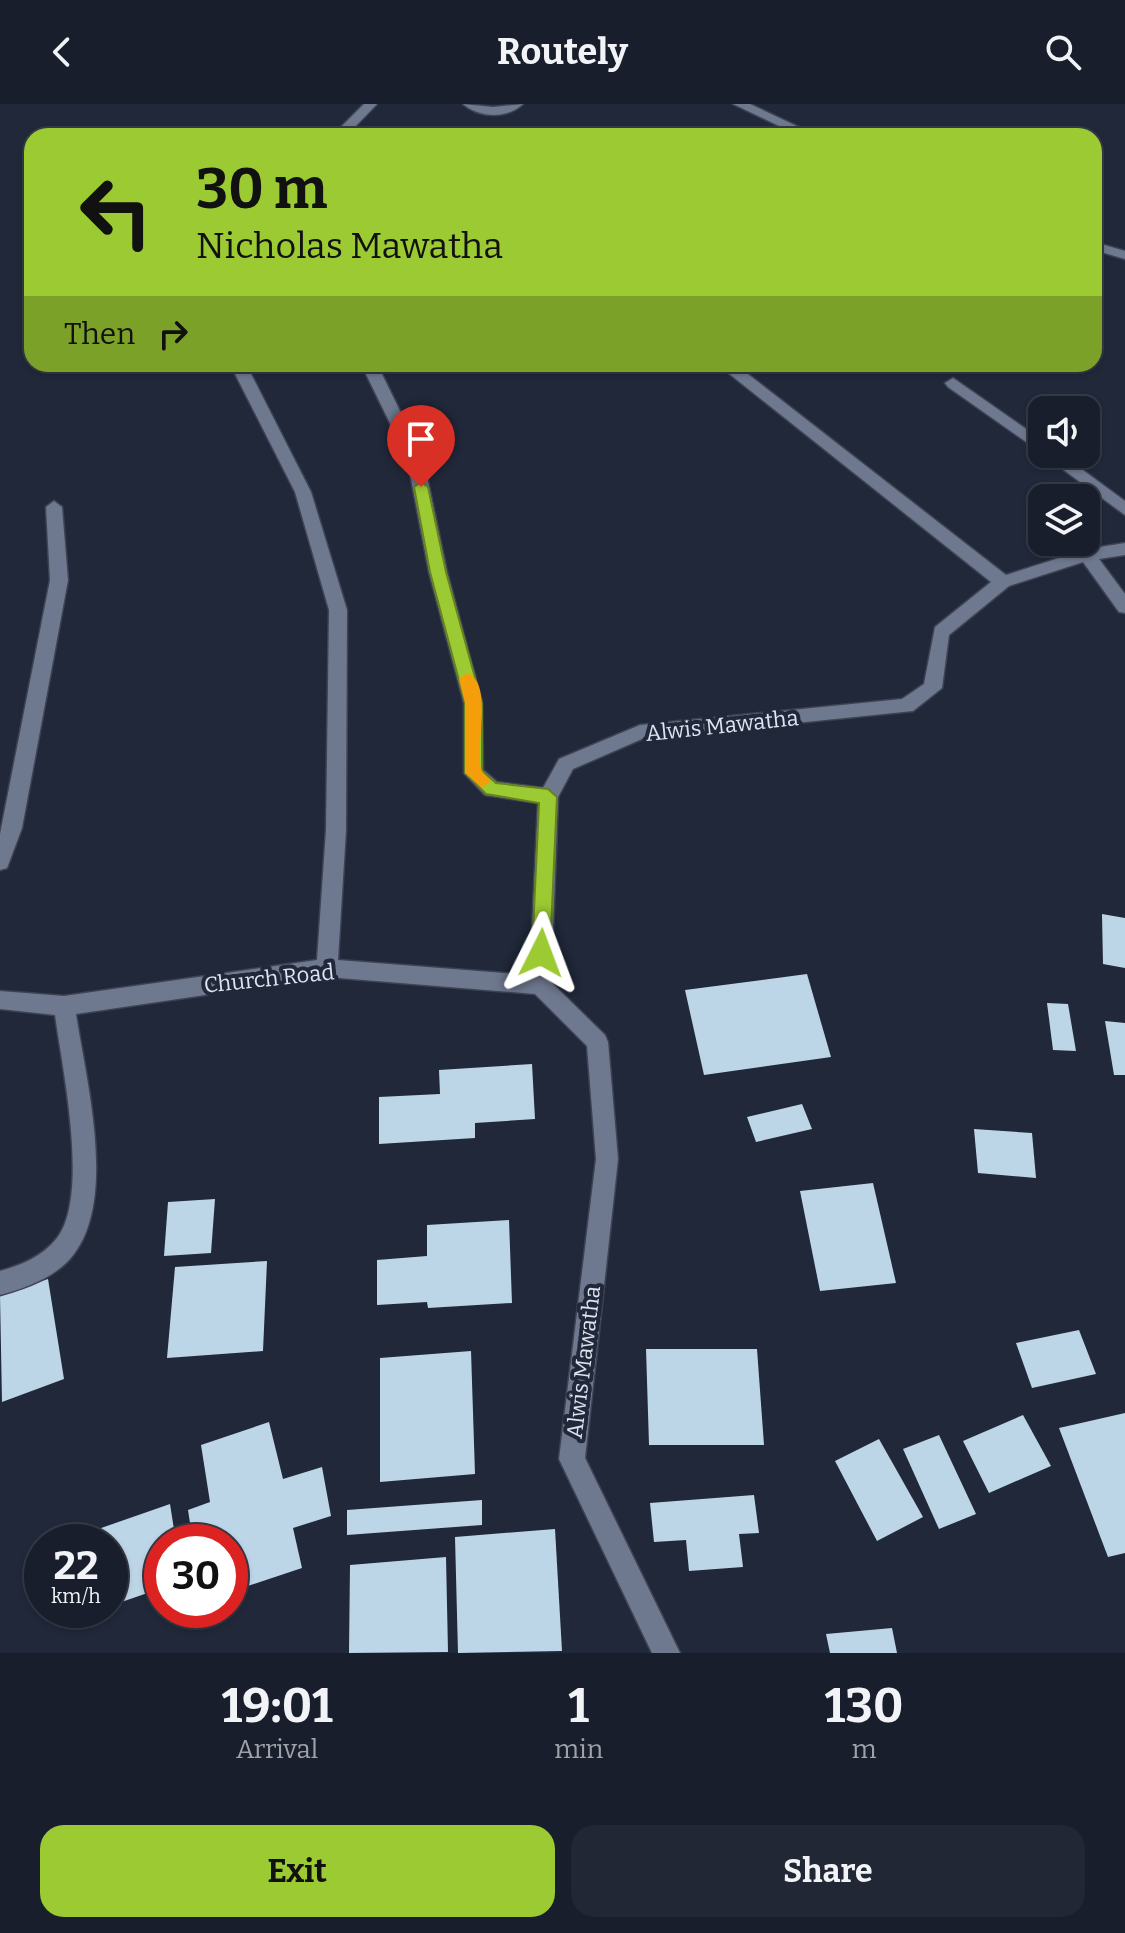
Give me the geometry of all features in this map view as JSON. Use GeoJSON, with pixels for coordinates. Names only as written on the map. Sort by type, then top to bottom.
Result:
{"type":"FeatureCollection","features":[{"type":"Feature","properties":{"kind":"street"},"geometry":{"type":"LineString","coordinates":[[347,128],[371,104]]}},
{"type":"Feature","properties":{"kind":"street"},"geometry":{"type":"LineString","coordinates":[[469,104],[485,111],[504,112],[517,104]]}},
{"type":"Feature","properties":{"kind":"street"},"geometry":{"type":"LineString","coordinates":[[739,104],[793,128]]}},
{"type":"Feature","properties":{"kind":"street"},"geometry":{"type":"LineString","coordinates":[[1102,248],[1125,255]]}},
{"type":"Feature","properties":{"kind":"street"},"geometry":{"type":"LineString","coordinates":[[242,372],[303,492],[338,610],[336,830],[327,968]]}},
{"type":"Feature","properties":{"kind":"street"},"geometry":{"type":"LineString","coordinates":[[373,372],[415,458],[438,572],[473,703],[474,773],[492,789],[548,797]]}},
{"type":"Feature","properties":{"kind":"street"},"geometry":{"type":"LineString","coordinates":[[735,372],[1003,582]]}},
{"type":"Feature","properties":{"kind":"street"},"geometry":{"type":"LineString","coordinates":[[953,383],[1028,438]]}},
{"type":"Feature","properties":{"kind":"street"},"geometry":{"type":"LineString","coordinates":[[1069,468],[1125,509]]}},
{"type":"Feature","properties":{"kind":"street"},"geometry":{"type":"LineString","coordinates":[[0,862],[12,828],[59,580],[54,507]]}},
{"type":"Feature","properties":{"kind":"street","name":"Alwis Mawatha"},"geometry":{"type":"LineString","coordinates":[[1100,553],[1125,549]]}},
{"type":"Feature","properties":{"kind":"street","name":"Alwis Mawatha"},"geometry":{"type":"LineString","coordinates":[[666,1653],[572,1459],[607,1159],[597,1042],[540,985],[548,797],[566,764],[640,732],[906,706],[933,688],[941,632],[1003,582],[1084,556]]}},
{"type":"Feature","properties":{"kind":"street"},"geometry":{"type":"LineString","coordinates":[[1088,556],[1125,607]]}},
{"type":"Feature","properties":{"kind":"street","name":"Church Road"},"geometry":{"type":"LineString","coordinates":[[0,1000],[64,1006],[327,968],[540,985]]}},
{"type":"Feature","properties":{"kind":"street"},"geometry":{"type":"LineString","coordinates":[[0,1283],[51,1262],[71,1238],[83,1203],[82,1148],[64,1006]]}},
{"type":"Feature","properties":{"kind":"building"},"geometry":{"type":"Polygon","coordinates":[[[1102,914],[1125,918],[1125,968],[1103,964],[1102,914]]]}},
{"type":"Feature","properties":{"kind":"building"},"geometry":{"type":"Polygon","coordinates":[[[807,974],[831,1057],[704,1075],[685,990],[807,974]]]}},
{"type":"Feature","properties":{"kind":"building"},"geometry":{"type":"Polygon","coordinates":[[[1047,1003],[1068,1004],[1076,1051],[1053,1050],[1047,1003]]]}},
{"type":"Feature","properties":{"kind":"building"},"geometry":{"type":"Polygon","coordinates":[[[1105,1021],[1125,1023],[1125,1075],[1114,1075],[1105,1021]]]}},
{"type":"Feature","properties":{"kind":"building"},"geometry":{"type":"Polygon","coordinates":[[[532,1064],[535,1119],[475,1123],[475,1138],[379,1144],[379,1097],[440,1094],[439,1070],[532,1064]]]}},
{"type":"Feature","properties":{"kind":"building"},"geometry":{"type":"Polygon","coordinates":[[[802,1104],[812,1129],[756,1142],[747,1117],[802,1104]]]}},
{"type":"Feature","properties":{"kind":"building"},"geometry":{"type":"Polygon","coordinates":[[[974,1129],[1032,1133],[1036,1178],[978,1173],[974,1129]]]}},
{"type":"Feature","properties":{"kind":"building"},"geometry":{"type":"Polygon","coordinates":[[[873,1183],[896,1283],[820,1291],[800,1191],[873,1183]]]}},
{"type":"Feature","properties":{"kind":"building"},"geometry":{"type":"Polygon","coordinates":[[[215,1199],[211,1253],[164,1256],[168,1202],[215,1199]]]}},
{"type":"Feature","properties":{"kind":"building"},"geometry":{"type":"Polygon","coordinates":[[[509,1220],[512,1303],[428,1308],[427,1302],[377,1305],[377,1260],[427,1256],[427,1225],[509,1220]]]}},
{"type":"Feature","properties":{"kind":"building"},"geometry":{"type":"Polygon","coordinates":[[[267,1261],[263,1351],[167,1358],[175,1267],[267,1261]]]}},
{"type":"Feature","properties":{"kind":"building"},"geometry":{"type":"Polygon","coordinates":[[[48,1279],[64,1379],[2,1402],[0,1295],[48,1279]]]}},
{"type":"Feature","properties":{"kind":"building"},"geometry":{"type":"Polygon","coordinates":[[[1079,1330],[1096,1374],[1032,1388],[1016,1343],[1079,1330]]]}},
{"type":"Feature","properties":{"kind":"building"},"geometry":{"type":"Polygon","coordinates":[[[646,1349],[757,1349],[764,1445],[649,1445],[646,1349]]]}},
{"type":"Feature","properties":{"kind":"building"},"geometry":{"type":"Polygon","coordinates":[[[471,1351],[475,1474],[380,1482],[380,1358],[471,1351]]]}},
{"type":"Feature","properties":{"kind":"building"},"geometry":{"type":"Polygon","coordinates":[[[1125,1413],[1125,1553],[1108,1557],[1059,1428],[1125,1413]]]}},
{"type":"Feature","properties":{"kind":"building"},"geometry":{"type":"Polygon","coordinates":[[[1023,1415],[1051,1466],[989,1493],[963,1441],[1023,1415]]]}},
{"type":"Feature","properties":{"kind":"building"},"geometry":{"type":"Polygon","coordinates":[[[269,1422],[283,1479],[322,1467],[331,1516],[293,1528],[302,1568],[248,1586],[248,1524],[190,1524],[188,1510],[210,1502],[201,1445],[269,1422]]]}},
{"type":"Feature","properties":{"kind":"building"},"geometry":{"type":"Polygon","coordinates":[[[939,1435],[976,1514],[939,1529],[903,1449],[939,1435]]]}},
{"type":"Feature","properties":{"kind":"building"},"geometry":{"type":"Polygon","coordinates":[[[879,1439],[923,1517],[877,1541],[835,1461],[879,1439]]]}},
{"type":"Feature","properties":{"kind":"building"},"geometry":{"type":"Polygon","coordinates":[[[754,1495],[759,1533],[739,1534],[743,1567],[689,1571],[686,1540],[654,1542],[650,1503],[754,1495]]]}},
{"type":"Feature","properties":{"kind":"building"},"geometry":{"type":"Polygon","coordinates":[[[482,1500],[482,1525],[347,1535],[347,1510],[482,1500]]]}},
{"type":"Feature","properties":{"kind":"building"},"geometry":{"type":"Polygon","coordinates":[[[170,1504],[173,1524],[144,1524],[144,1594],[128,1600],[128,1524],[113,1524],[170,1504]]]}},
{"type":"Feature","properties":{"kind":"building"},"geometry":{"type":"Polygon","coordinates":[[[555,1529],[562,1651],[458,1653],[455,1537],[555,1529]]]}},
{"type":"Feature","properties":{"kind":"building"},"geometry":{"type":"Polygon","coordinates":[[[446,1557],[448,1652],[349,1653],[350,1565],[446,1557]]]}},
{"type":"Feature","properties":{"kind":"building"},"geometry":{"type":"Polygon","coordinates":[[[892,1628],[897,1653],[830,1653],[826,1634],[892,1628]]]}},
{"type":"Feature","properties":{"kind":"slow traffic"},"geometry":{"type":"LineString","coordinates":[[467,679],[473,703],[474,773],[482,781]]}},
{"type":"Feature","properties":{"kind":"route"},"geometry":{"type":"LineString","coordinates":[[421,487],[438,572],[473,703],[474,773],[492,789],[548,797],[541,953]]}}]}
